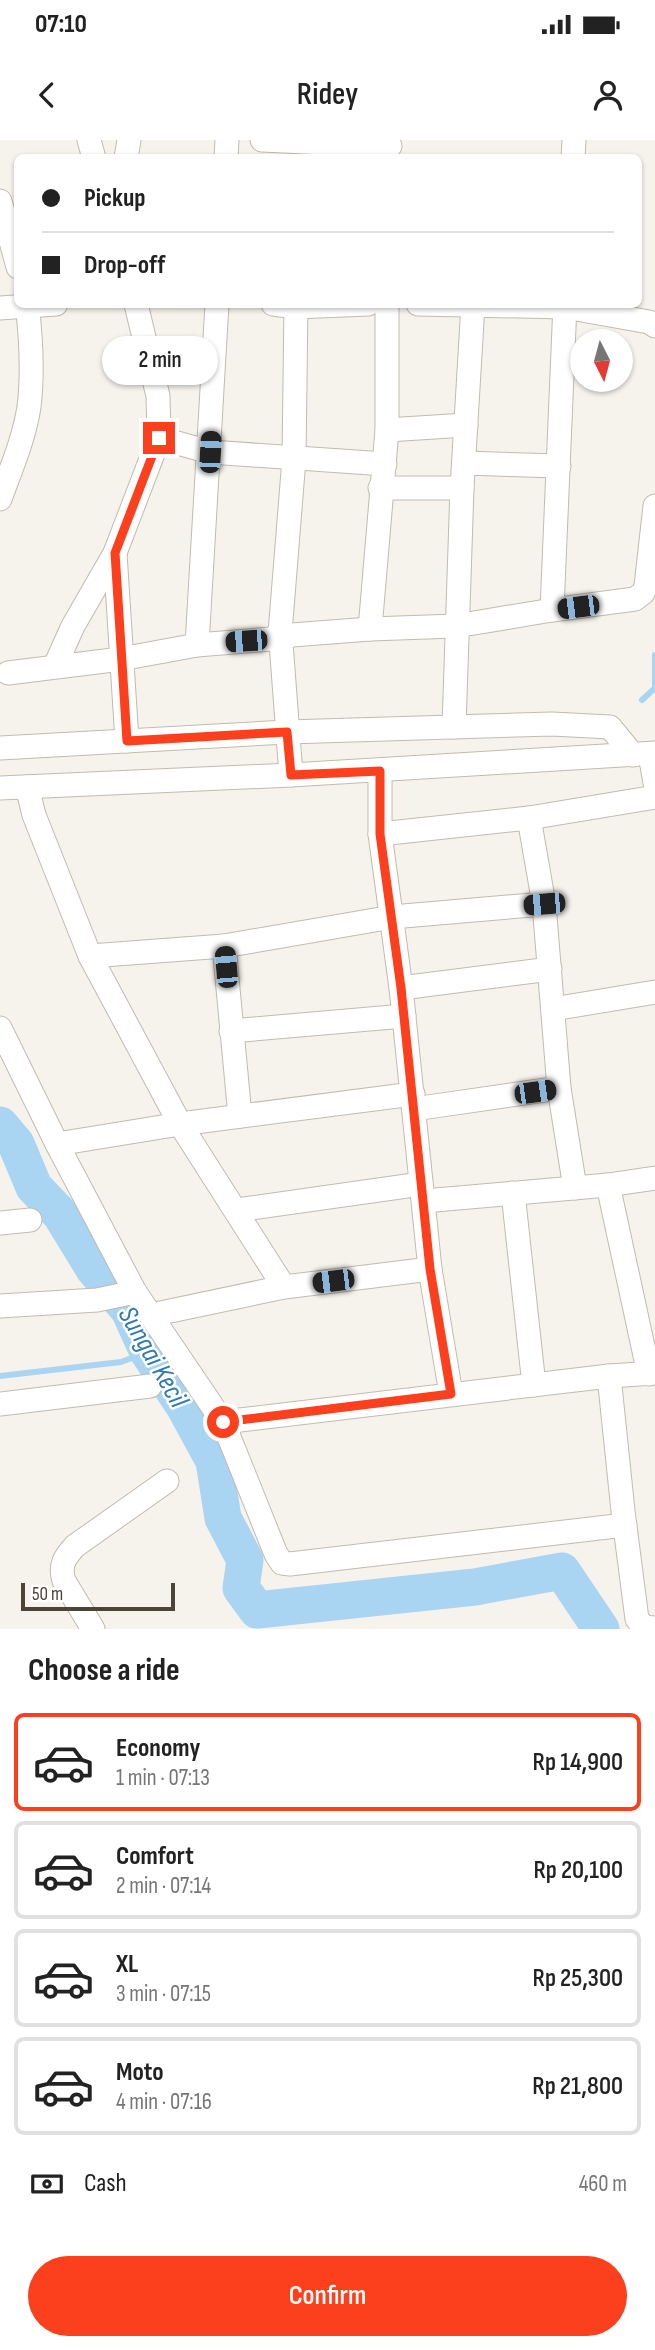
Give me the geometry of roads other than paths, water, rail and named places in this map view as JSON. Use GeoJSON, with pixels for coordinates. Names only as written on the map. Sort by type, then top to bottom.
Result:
{"type":"FeatureCollection","features":[{"type":"Feature","properties":{"kind":"street"},"geometry":{"type":"LineString","coordinates":[[261,140],[303,146],[390,148]]}},
{"type":"Feature","properties":{"kind":"street"},"geometry":{"type":"LineString","coordinates":[[0,201],[14,252]]}},
{"type":"Feature","properties":{"kind":"street"},"geometry":{"type":"LineString","coordinates":[[0,499],[20,446],[29,406],[27,308]]}},
{"type":"Feature","properties":{"kind":"street"},"geometry":{"type":"LineString","coordinates":[[54,666],[73,626],[115,553],[159,438],[158,396],[137,308]]}},
{"type":"Feature","properties":{"kind":"street"},"geometry":{"type":"LineString","coordinates":[[197,645],[217,308]]}},
{"type":"Feature","properties":{"kind":"street"},"geometry":{"type":"LineString","coordinates":[[8,673],[121,659],[197,645],[271,639],[279,633],[294,459],[288,308]]}},
{"type":"Feature","properties":{"kind":"street"},"geometry":{"type":"LineString","coordinates":[[370,629],[387,430],[387,308]]}},
{"type":"Feature","properties":{"kind":"street"},"geometry":{"type":"LineString","coordinates":[[454,727],[462,488],[473,308]]}},
{"type":"Feature","properties":{"kind":"street"},"geometry":{"type":"LineString","coordinates":[[552,610],[565,308]]}},
{"type":"Feature","properties":{"kind":"street"},"geometry":{"type":"LineString","coordinates":[[576,308],[649,322],[655,326]]}},
{"type":"Feature","properties":{"kind":"street"},"geometry":{"type":"LineString","coordinates":[[387,430],[466,425]]}},
{"type":"Feature","properties":{"kind":"street"},"geometry":{"type":"LineString","coordinates":[[159,438],[210,452],[385,464]]}},
{"type":"Feature","properties":{"kind":"street"},"geometry":{"type":"LineString","coordinates":[[464,463],[559,466]]}},
{"type":"Feature","properties":{"kind":"street"},"geometry":{"type":"LineString","coordinates":[[380,488],[462,488]]}},
{"type":"Feature","properties":{"kind":"street"},"geometry":{"type":"LineString","coordinates":[[291,775],[281,643],[283,640],[292,635],[456,626],[628,601],[640,596],[646,586],[655,506]]}},
{"type":"Feature","properties":{"kind":"street"},"geometry":{"type":"LineString","coordinates":[[115,553],[127,741]]}},
{"type":"Feature","properties":{"kind":"street"},"geometry":{"type":"LineString","coordinates":[[0,748],[287,732],[552,724],[611,727],[646,754],[655,783]]}},
{"type":"Feature","properties":{"kind":"street"},"geometry":{"type":"LineString","coordinates":[[0,788],[380,771],[646,754]]}},
{"type":"Feature","properties":{"kind":"street"},"geometry":{"type":"LineString","coordinates":[[380,771],[380,834],[414,1101],[430,1269],[451,1394]]}},
{"type":"Feature","properties":{"kind":"street"},"geometry":{"type":"LineString","coordinates":[[27,787],[34,815],[90,956],[180,1124],[284,1287]]}},
{"type":"Feature","properties":{"kind":"street"},"geometry":{"type":"LineString","coordinates":[[380,834],[529,818],[655,797]]}},
{"type":"Feature","properties":{"kind":"street"},"geometry":{"type":"LineString","coordinates":[[529,818],[544,904],[559,1088],[575,1188]]}},
{"type":"Feature","properties":{"kind":"street"},"geometry":{"type":"LineString","coordinates":[[90,956],[224,946],[392,917],[544,904]]}},
{"type":"Feature","properties":{"kind":"street"},"geometry":{"type":"LineString","coordinates":[[224,946],[240,1116]]}},
{"type":"Feature","properties":{"kind":"street"},"geometry":{"type":"LineString","coordinates":[[401,988],[550,969]]}},
{"type":"Feature","properties":{"kind":"street"},"geometry":{"type":"LineString","coordinates":[[552,1009],[655,992]]}},
{"type":"Feature","properties":{"kind":"street"},"geometry":{"type":"LineString","coordinates":[[231,1031],[404,1016]]}},
{"type":"Feature","properties":{"kind":"street"},"geometry":{"type":"LineString","coordinates":[[0,1028],[129,1294],[150,1315],[223,1422],[282,1563],[625,1525]]}},
{"type":"Feature","properties":{"kind":"street"},"geometry":{"type":"LineString","coordinates":[[57,1144],[240,1116],[559,1088]]}},
{"type":"Feature","properties":{"kind":"street"},"geometry":{"type":"LineString","coordinates":[[237,1210],[422,1192],[513,1193],[655,1178]]}},
{"type":"Feature","properties":{"kind":"street"},"geometry":{"type":"LineString","coordinates":[[223,1422],[609,1376],[652,1374],[608,1185]]}},
{"type":"Feature","properties":{"kind":"street"},"geometry":{"type":"LineString","coordinates":[[513,1193],[534,1385]]}},
{"type":"Feature","properties":{"kind":"street"},"geometry":{"type":"LineString","coordinates":[[0,1223],[30,1220]]}},
{"type":"Feature","properties":{"kind":"street"},"geometry":{"type":"LineString","coordinates":[[150,1315],[284,1287],[430,1269]]}},
{"type":"Feature","properties":{"kind":"street"},"geometry":{"type":"LineString","coordinates":[[0,1306],[97,1300],[129,1294]]}},
{"type":"Feature","properties":{"kind":"street"},"geometry":{"type":"LineString","coordinates":[[609,1376],[637,1619],[644,1627],[655,1628]]}},
{"type":"Feature","properties":{"kind":"street"},"geometry":{"type":"LineString","coordinates":[[0,1404],[150,1386]]}},
{"type":"Feature","properties":{"kind":"street"},"geometry":{"type":"LineString","coordinates":[[87,1623],[62,1574],[64,1559],[75,1546],[167,1481]]}},
{"type":"Feature","properties":{"kind":"waterway"},"geometry":{"type":"LineString","coordinates":[[642,700],[655,688],[655,655]]}},
{"type":"Feature","properties":{"kind":"waterway","name":"Sungai Kecil"},"geometry":{"type":"LineString","coordinates":[[0,1125],[16,1144],[34,1187],[61,1215],[94,1269],[129,1310],[148,1352],[184,1406],[214,1461],[223,1518],[245,1560],[241,1588],[257,1610],[475,1587],[562,1571],[601,1629]]}},
{"type":"Feature","properties":{"kind":"waterway"},"geometry":{"type":"LineString","coordinates":[[0,1376],[121,1362],[148,1352]]}}]}
